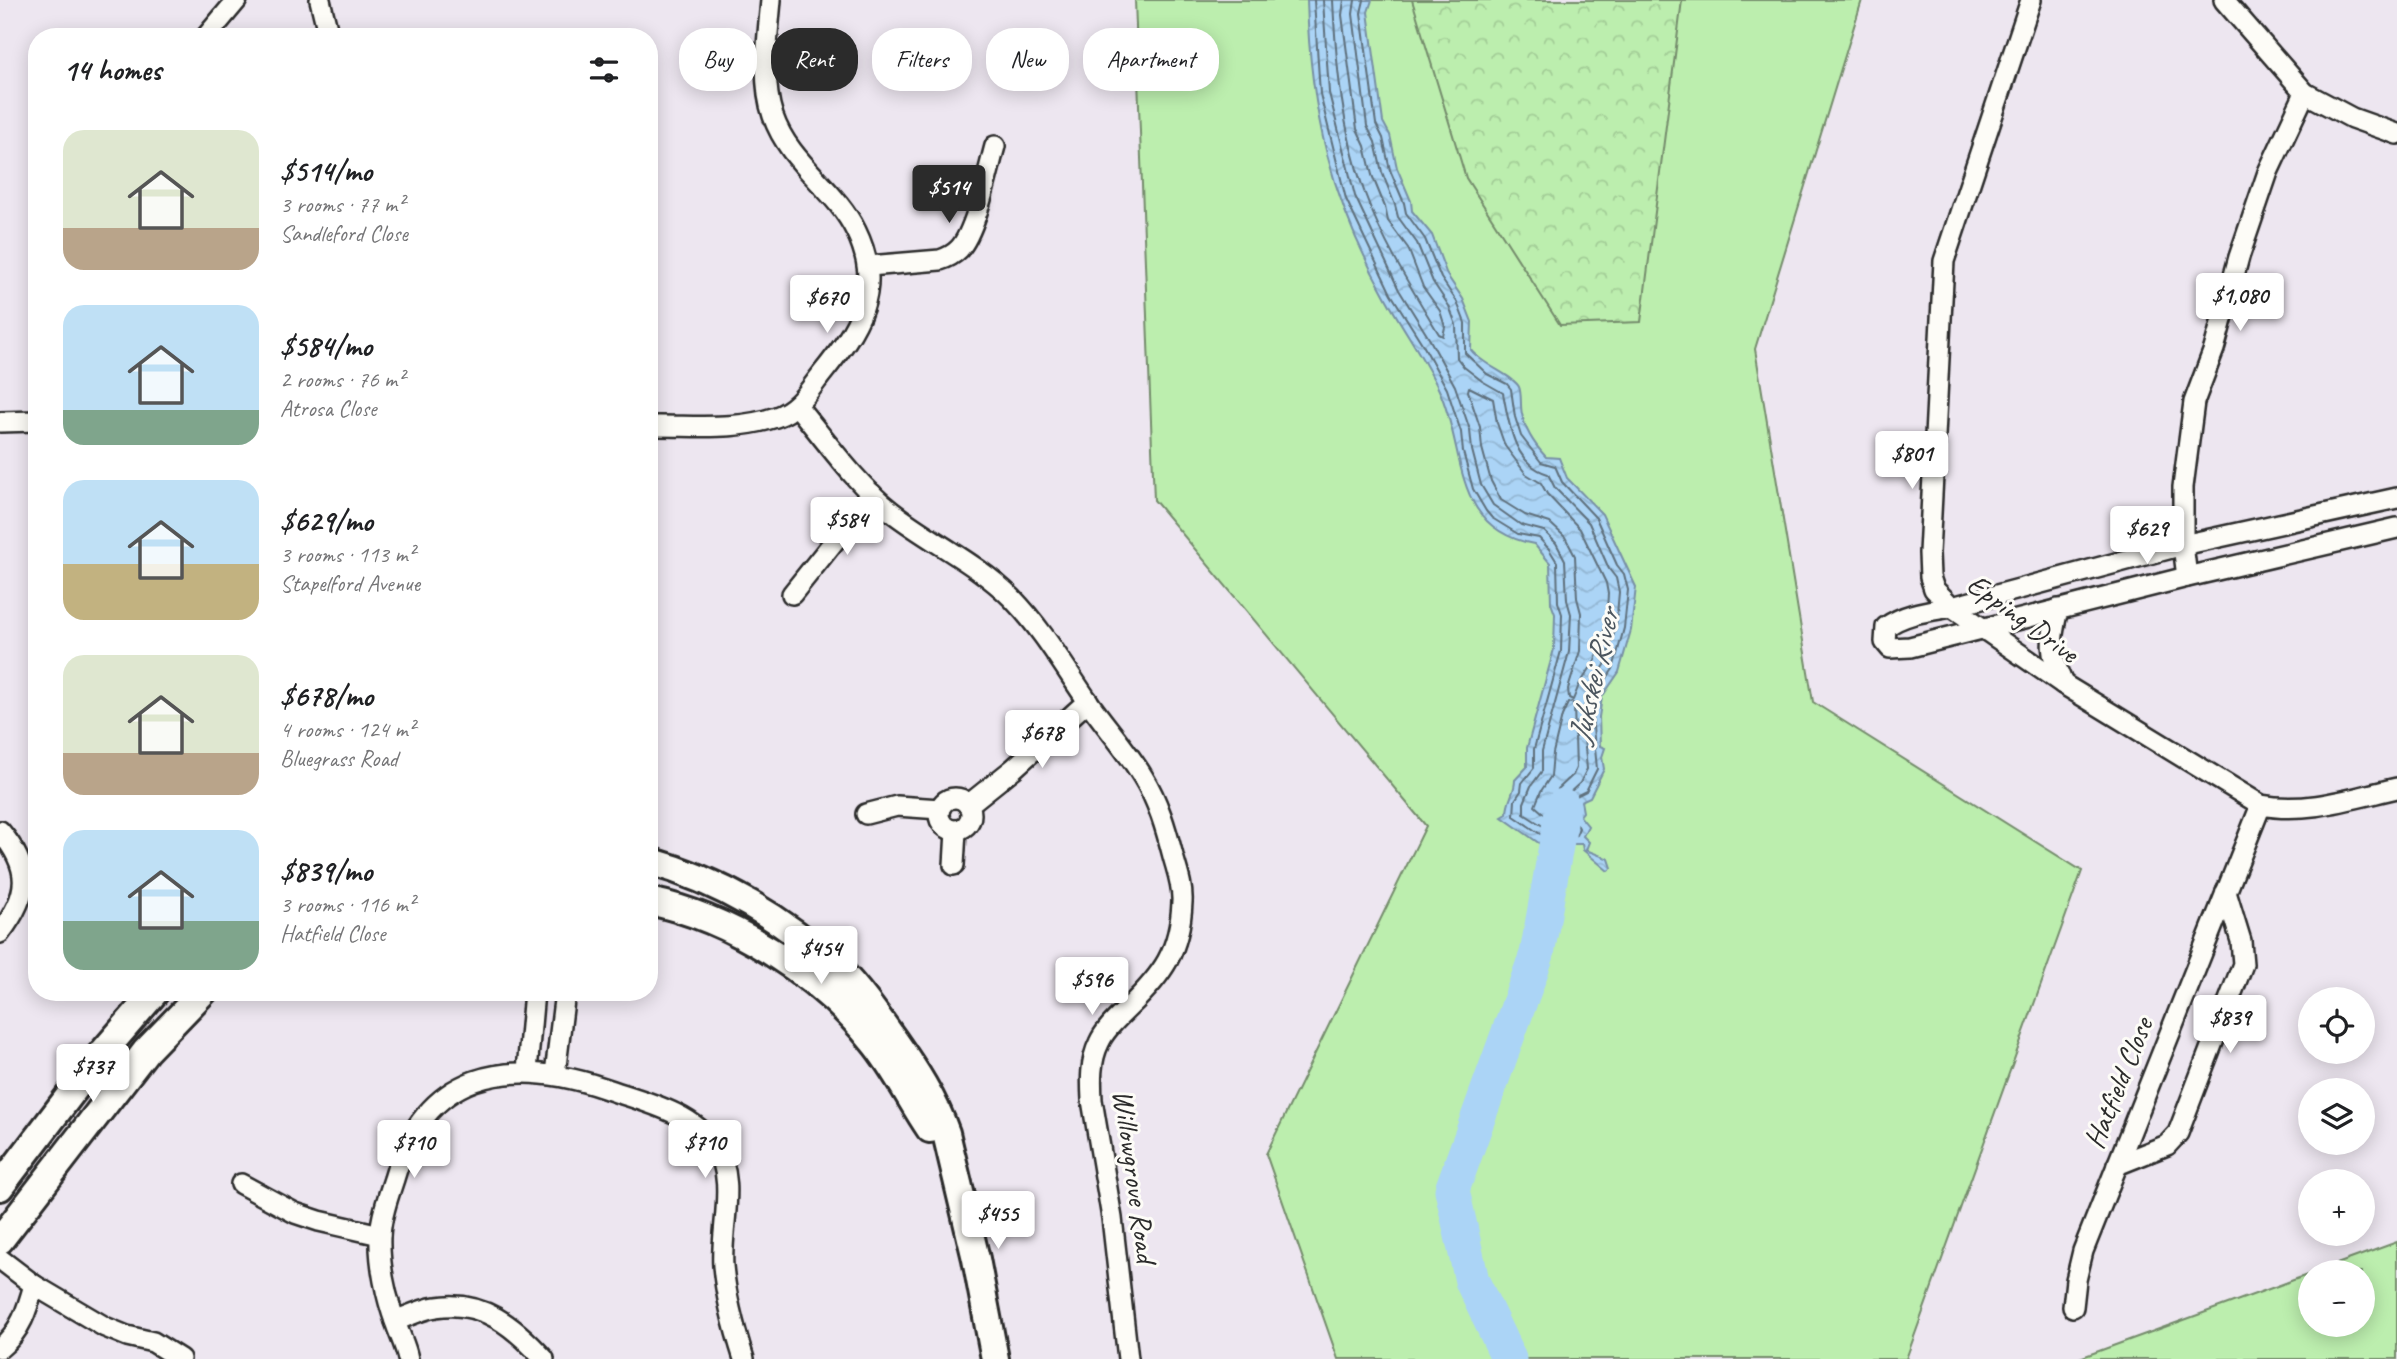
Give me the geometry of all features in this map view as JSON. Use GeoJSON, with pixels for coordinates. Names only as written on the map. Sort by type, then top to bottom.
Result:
{"type":"FeatureCollection","features":[{"type":"Feature","properties":{"kind":"street"},"geometry":{"type":"LineString","coordinates":[[214,28],[237,0]]}},
{"type":"Feature","properties":{"kind":"street"},"geometry":{"type":"LineString","coordinates":[[320,0],[327,28]]}},
{"type":"Feature","properties":{"kind":"street"},"geometry":{"type":"LineString","coordinates":[[658,426],[758,422],[777,417],[797,406],[843,347],[865,305],[869,266],[864,248],[843,210],[794,155],[772,114],[768,85],[771,0]]}},
{"type":"Feature","properties":{"kind":"street","name":"Epping Drive"},"geometry":{"type":"LineString","coordinates":[[2031,0],[1944,261],[1929,566],[1934,589],[1952,607],[2063,684],[2261,805],[2274,808],[2313,806],[2397,788]]}},
{"type":"Feature","properties":{"kind":"street"},"geometry":{"type":"LineString","coordinates":[[2224,0],[2305,93],[2351,118],[2397,134]]}},
{"type":"Feature","properties":{"kind":"street"},"geometry":{"type":"LineString","coordinates":[[2187,576],[2183,545],[2183,487],[2194,402],[2214,349],[2239,257],[2268,172],[2305,93]]}},
{"type":"Feature","properties":{"kind":"street"},"geometry":{"type":"LineString","coordinates":[[869,266],[940,260],[958,250],[976,212],[995,146]]}},
{"type":"Feature","properties":{"kind":"street","name":"Willowgrove Road"},"geometry":{"type":"LineString","coordinates":[[797,406],[872,494],[919,531],[994,581],[1014,600],[1049,641],[1088,701],[1143,776],[1166,831],[1181,884],[1182,899],[1180,922],[1167,965],[1156,981],[1111,1026],[1099,1042],[1092,1070],[1092,1100],[1112,1218],[1128,1359]]}},
{"type":"Feature","properties":{"kind":"street"},"geometry":{"type":"LineString","coordinates":[[0,422],[28,421]]}},
{"type":"Feature","properties":{"kind":"street"},"geometry":{"type":"LineString","coordinates":[[792,594],[872,494]]}},
{"type":"Feature","properties":{"kind":"street"},"geometry":{"type":"LineString","coordinates":[[2397,498],[2183,545],[1952,607],[1917,613],[1894,621],[1886,627],[1885,642],[1890,648],[1900,649],[2187,576],[2397,528]]}},
{"type":"Feature","properties":{"kind":"street"},"geometry":{"type":"LineString","coordinates":[[2058,609],[2051,650],[2063,684]]}},
{"type":"Feature","properties":{"kind":"street"},"geometry":{"type":"LineString","coordinates":[[968,805],[1013,769],[1088,701]]}},
{"type":"Feature","properties":{"kind":"street"},"geometry":{"type":"LineString","coordinates":[[959,798],[971,810],[970,821],[967,826],[957,831],[944,827],[939,816],[940,809],[942,804],[959,798]]}},
{"type":"Feature","properties":{"kind":"street","name":"Hatfield Close"},"geometry":{"type":"LineString","coordinates":[[2073,1307],[2079,1265],[2261,805]]}},
{"type":"Feature","properties":{"kind":"street"},"geometry":{"type":"LineString","coordinates":[[866,814],[897,806],[940,809]]}},
{"type":"Feature","properties":{"kind":"street"},"geometry":{"type":"LineString","coordinates":[[0,831],[19,858],[24,873],[24,885],[21,900],[0,933]]}},
{"type":"Feature","properties":{"kind":"street"},"geometry":{"type":"LineString","coordinates":[[954,865],[957,831]]}},
{"type":"Feature","properties":{"kind":"street"},"geometry":{"type":"LineString","coordinates":[[658,864],[701,879],[810,944],[840,971],[885,1027],[923,1081],[940,1114],[976,1259],[995,1359]]}},
{"type":"Feature","properties":{"kind":"street"},"geometry":{"type":"LineString","coordinates":[[2117,1166],[2167,1145],[2178,1133],[2243,964],[2241,940],[2226,892]]}},
{"type":"Feature","properties":{"kind":"street"},"geometry":{"type":"LineString","coordinates":[[658,903],[701,915],[738,933],[774,953],[832,999],[872,1039],[950,1156]]}},
{"type":"Feature","properties":{"kind":"street"},"geometry":{"type":"LineString","coordinates":[[0,1187],[99,1058],[147,1001]]}},
{"type":"Feature","properties":{"kind":"street"},"geometry":{"type":"LineString","coordinates":[[0,1240],[146,1051],[194,1001]]}},
{"type":"Feature","properties":{"kind":"street"},"geometry":{"type":"LineString","coordinates":[[527,1072],[533,1001]]}},
{"type":"Feature","properties":{"kind":"street"},"geometry":{"type":"LineString","coordinates":[[555,1074],[564,1001]]}},
{"type":"Feature","properties":{"kind":"street"},"geometry":{"type":"LineString","coordinates":[[408,1359],[384,1280],[380,1235],[387,1201],[406,1143],[435,1104],[453,1091],[477,1080],[527,1072],[555,1074],[657,1106],[700,1130],[715,1146],[722,1160],[726,1182],[723,1263],[726,1291],[744,1359]]}},
{"type":"Feature","properties":{"kind":"street"},"geometry":{"type":"LineString","coordinates":[[241,1184],[295,1213],[380,1235]]}},
{"type":"Feature","properties":{"kind":"street"},"geometry":{"type":"LineString","coordinates":[[0,1259],[34,1285],[105,1327],[153,1342],[180,1359]]}},
{"type":"Feature","properties":{"kind":"street"},"geometry":{"type":"LineString","coordinates":[[0,1348],[12,1338],[25,1317],[34,1285]]}},
{"type":"Feature","properties":{"kind":"street"},"geometry":{"type":"LineString","coordinates":[[395,1321],[433,1307],[456,1304],[477,1307],[529,1343],[544,1359]]}},
{"type":"Feature","properties":{"kind":"green space"},"geometry":{"type":"Polygon","coordinates":[[[1135,0],[1862,0],[1755,349],[1813,702],[2082,871],[1906,1359],[1338,1359],[1266,1154],[1426,826],[1154,500],[1138,91],[1219,91],[1219,28],[1136,28],[1135,0]]]}},
{"type":"Feature","properties":{"kind":"green space"},"geometry":{"type":"Polygon","coordinates":[[[1412,0],[1682,0],[1641,322],[1560,325],[1466,178],[1412,0]]]}},
{"type":"Feature","properties":{"kind":"green space"},"geometry":{"type":"Polygon","coordinates":[[[2397,1242],[2397,1359],[2077,1359],[2298,1278],[2298,1337],[2375,1337],[2375,1260],[2348,1260],[2397,1242]]]}},
{"type":"Feature","properties":{"kind":"water"},"geometry":{"type":"Polygon","coordinates":[[[1307,0],[1372,0],[1368,12],[1383,122],[1390,135],[1397,168],[1411,201],[1412,211],[1432,235],[1447,275],[1463,299],[1472,322],[1471,350],[1519,387],[1523,420],[1531,437],[1546,457],[1559,458],[1567,478],[1602,514],[1636,587],[1631,630],[1619,672],[1602,697],[1599,717],[1600,746],[1605,748],[1602,757],[1604,769],[1590,797],[1581,801],[1583,812],[1580,816],[1588,826],[1583,836],[1589,842],[1586,850],[1609,859],[1612,868],[1608,871],[1583,850],[1582,844],[1570,844],[1565,855],[1560,858],[1502,817],[1507,814],[1515,780],[1527,767],[1527,748],[1554,649],[1555,614],[1551,603],[1550,563],[1534,544],[1507,535],[1488,522],[1474,504],[1439,390],[1386,298],[1351,226],[1327,154],[1319,117],[1309,41],[1307,0]]]}},
{"type":"Feature","properties":{"kind":"waterway","name":"Jukskei River"},"geometry":{"type":"LineString","coordinates":[[1509,1359],[1472,1281],[1452,1190],[1537,954],[1563,806]]}}]}
